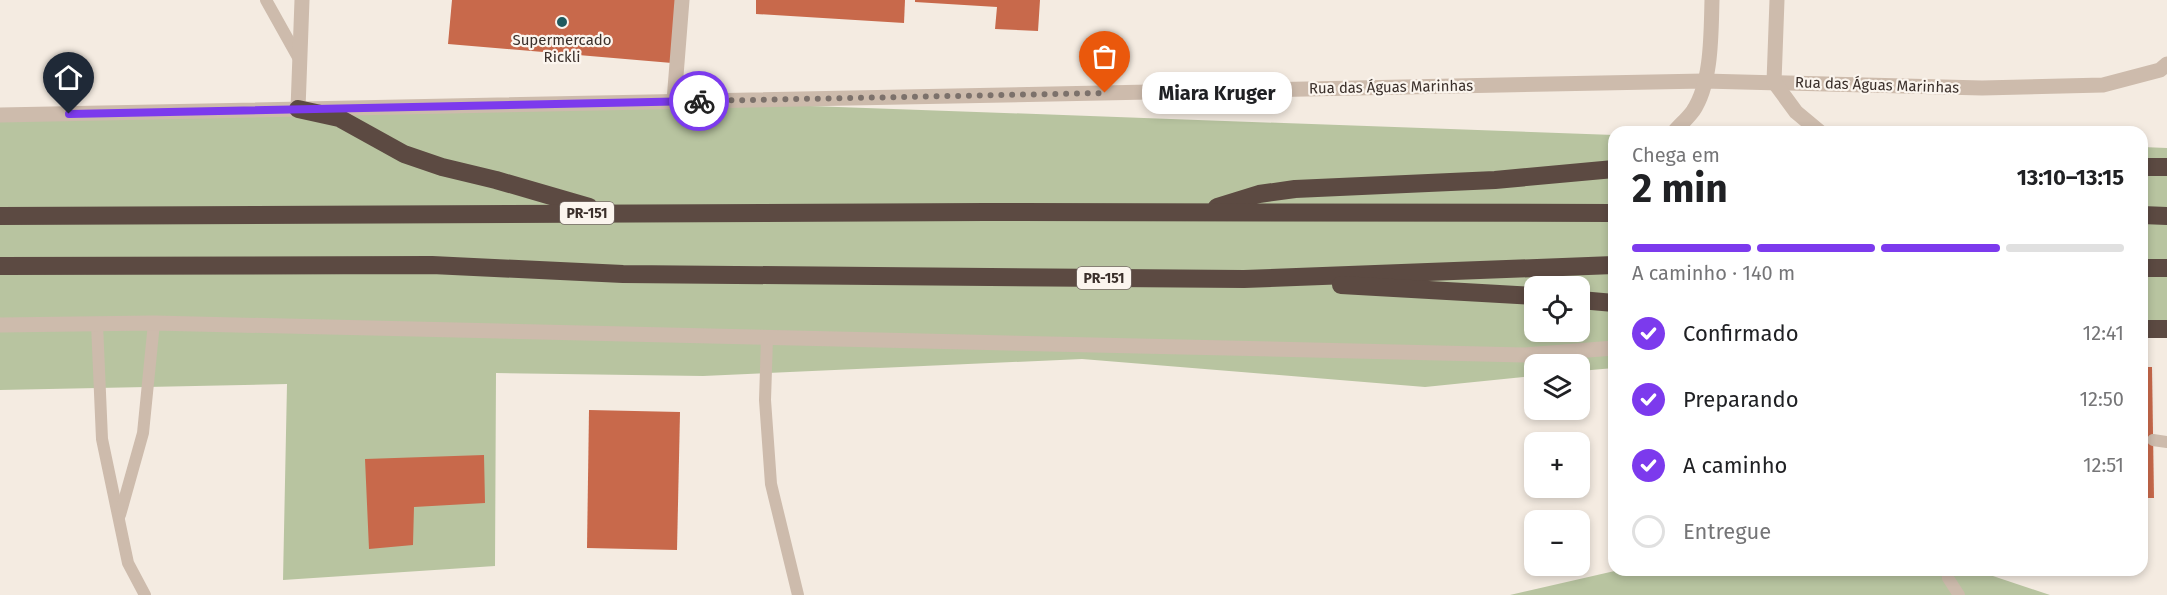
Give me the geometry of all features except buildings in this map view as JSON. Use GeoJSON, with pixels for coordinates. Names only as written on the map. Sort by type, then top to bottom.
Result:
{"type":"FeatureCollection","features":[{"type":"Feature","properties":{"kind":"highway"},"geometry":{"type":"LineString","coordinates":[[298,109],[339,118],[404,153],[442,167],[611,213]]}},
{"type":"Feature","properties":{"kind":"highway"},"geometry":{"type":"LineString","coordinates":[[2148,167],[2167,167]]}},
{"type":"Feature","properties":{"kind":"highway"},"geometry":{"type":"LineString","coordinates":[[1197,213],[1259,194],[1295,189],[1495,180],[1608,168]]}},
{"type":"Feature","properties":{"kind":"highway","name":"PR-151"},"geometry":{"type":"LineString","coordinates":[[0,216],[611,213],[1608,213]]}},
{"type":"Feature","properties":{"kind":"highway"},"geometry":{"type":"LineString","coordinates":[[2148,215],[2167,216]]}},
{"type":"Feature","properties":{"kind":"highway","name":"PR-151"},"geometry":{"type":"LineString","coordinates":[[0,266],[432,265],[623,274],[1244,279],[1608,265]]}},
{"type":"Feature","properties":{"kind":"highway"},"geometry":{"type":"LineString","coordinates":[[2148,268],[2167,268]]}},
{"type":"Feature","properties":{"kind":"highway"},"geometry":{"type":"LineString","coordinates":[[1244,279],[1524,295]]}},
{"type":"Feature","properties":{"kind":"highway"},"geometry":{"type":"LineString","coordinates":[[1590,301],[1608,302]]}},
{"type":"Feature","properties":{"kind":"highway"},"geometry":{"type":"LineString","coordinates":[[2148,329],[2167,329]]}},
{"type":"Feature","properties":{"kind":"street"},"geometry":{"type":"LineString","coordinates":[[298,109],[302,0]]}},
{"type":"Feature","properties":{"kind":"street"},"geometry":{"type":"LineString","coordinates":[[674,101],[682,0]]}},
{"type":"Feature","properties":{"kind":"street"},"geometry":{"type":"LineString","coordinates":[[1679,126],[1694,110],[1704,81],[1710,52],[1712,0]]}},
{"type":"Feature","properties":{"kind":"street"},"geometry":{"type":"LineString","coordinates":[[1777,0],[1773,82],[1796,112],[1813,126]]}},
{"type":"Feature","properties":{"kind":"street","name":"Rua das Águas Marinhas"},"geometry":{"type":"LineString","coordinates":[[0,115],[1704,81],[1982,88],[2103,85],[2160,70],[2167,64]]}},
{"type":"Feature","properties":{"kind":"street"},"geometry":{"type":"LineString","coordinates":[[0,325],[153,323],[1524,355],[1608,348]]}},
{"type":"Feature","properties":{"kind":"lane"},"geometry":{"type":"LineString","coordinates":[[266,0],[299,59]]}},
{"type":"Feature","properties":{"kind":"lane"},"geometry":{"type":"LineString","coordinates":[[119,519],[143,432],[153,323]]}},
{"type":"Feature","properties":{"kind":"lane"},"geometry":{"type":"LineString","coordinates":[[97,324],[102,439],[128,562],[145,595]]}},
{"type":"Feature","properties":{"kind":"lane"},"geometry":{"type":"LineString","coordinates":[[767,338],[765,400],[771,484],[798,595]]}},
{"type":"Feature","properties":{"kind":"lane"},"geometry":{"type":"LineString","coordinates":[[2153,440],[2167,442]]}},
{"type":"Feature","properties":{"kind":"lane"},"geometry":{"type":"LineString","coordinates":[[1948,576],[1959,595]]}},
{"type":"Feature","properties":{"kind":"green space"},"geometry":{"type":"Polygon","coordinates":[[[674,101],[1608,135],[1608,369],[1590,370],[1590,354],[1524,354],[1524,377],[1425,387],[1082,359],[703,376],[496,373],[495,566],[283,580],[287,384],[0,390],[0,118],[674,101]]]}},
{"type":"Feature","properties":{"kind":"green space"},"geometry":{"type":"Polygon","coordinates":[[[2148,147],[2167,148],[2167,329],[2148,329],[2148,147]]]}},
{"type":"Feature","properties":{"kind":"green space"},"geometry":{"type":"Polygon","coordinates":[[[1608,573],[1608,576],[1993,576],[2050,595],[1510,595],[1608,573]]]}},
{"type":"Feature","properties":{"kind":"way so far"},"geometry":{"type":"LineString","coordinates":[[699,101],[1105,93]]}},
{"type":"Feature","properties":{"kind":"place","name":"Supermercado Rickli"},"geometry":{"type":"Point","coordinates":[562,22]}},
{"type":"Feature","properties":{"kind":"place","name":"Miara Kruger"},"geometry":{"type":"Point","coordinates":[1105,93]}},
{"type":"Feature","properties":{"kind":"route"},"geometry":{"type":"LineString","coordinates":[[69,114],[699,101]]}}]}
